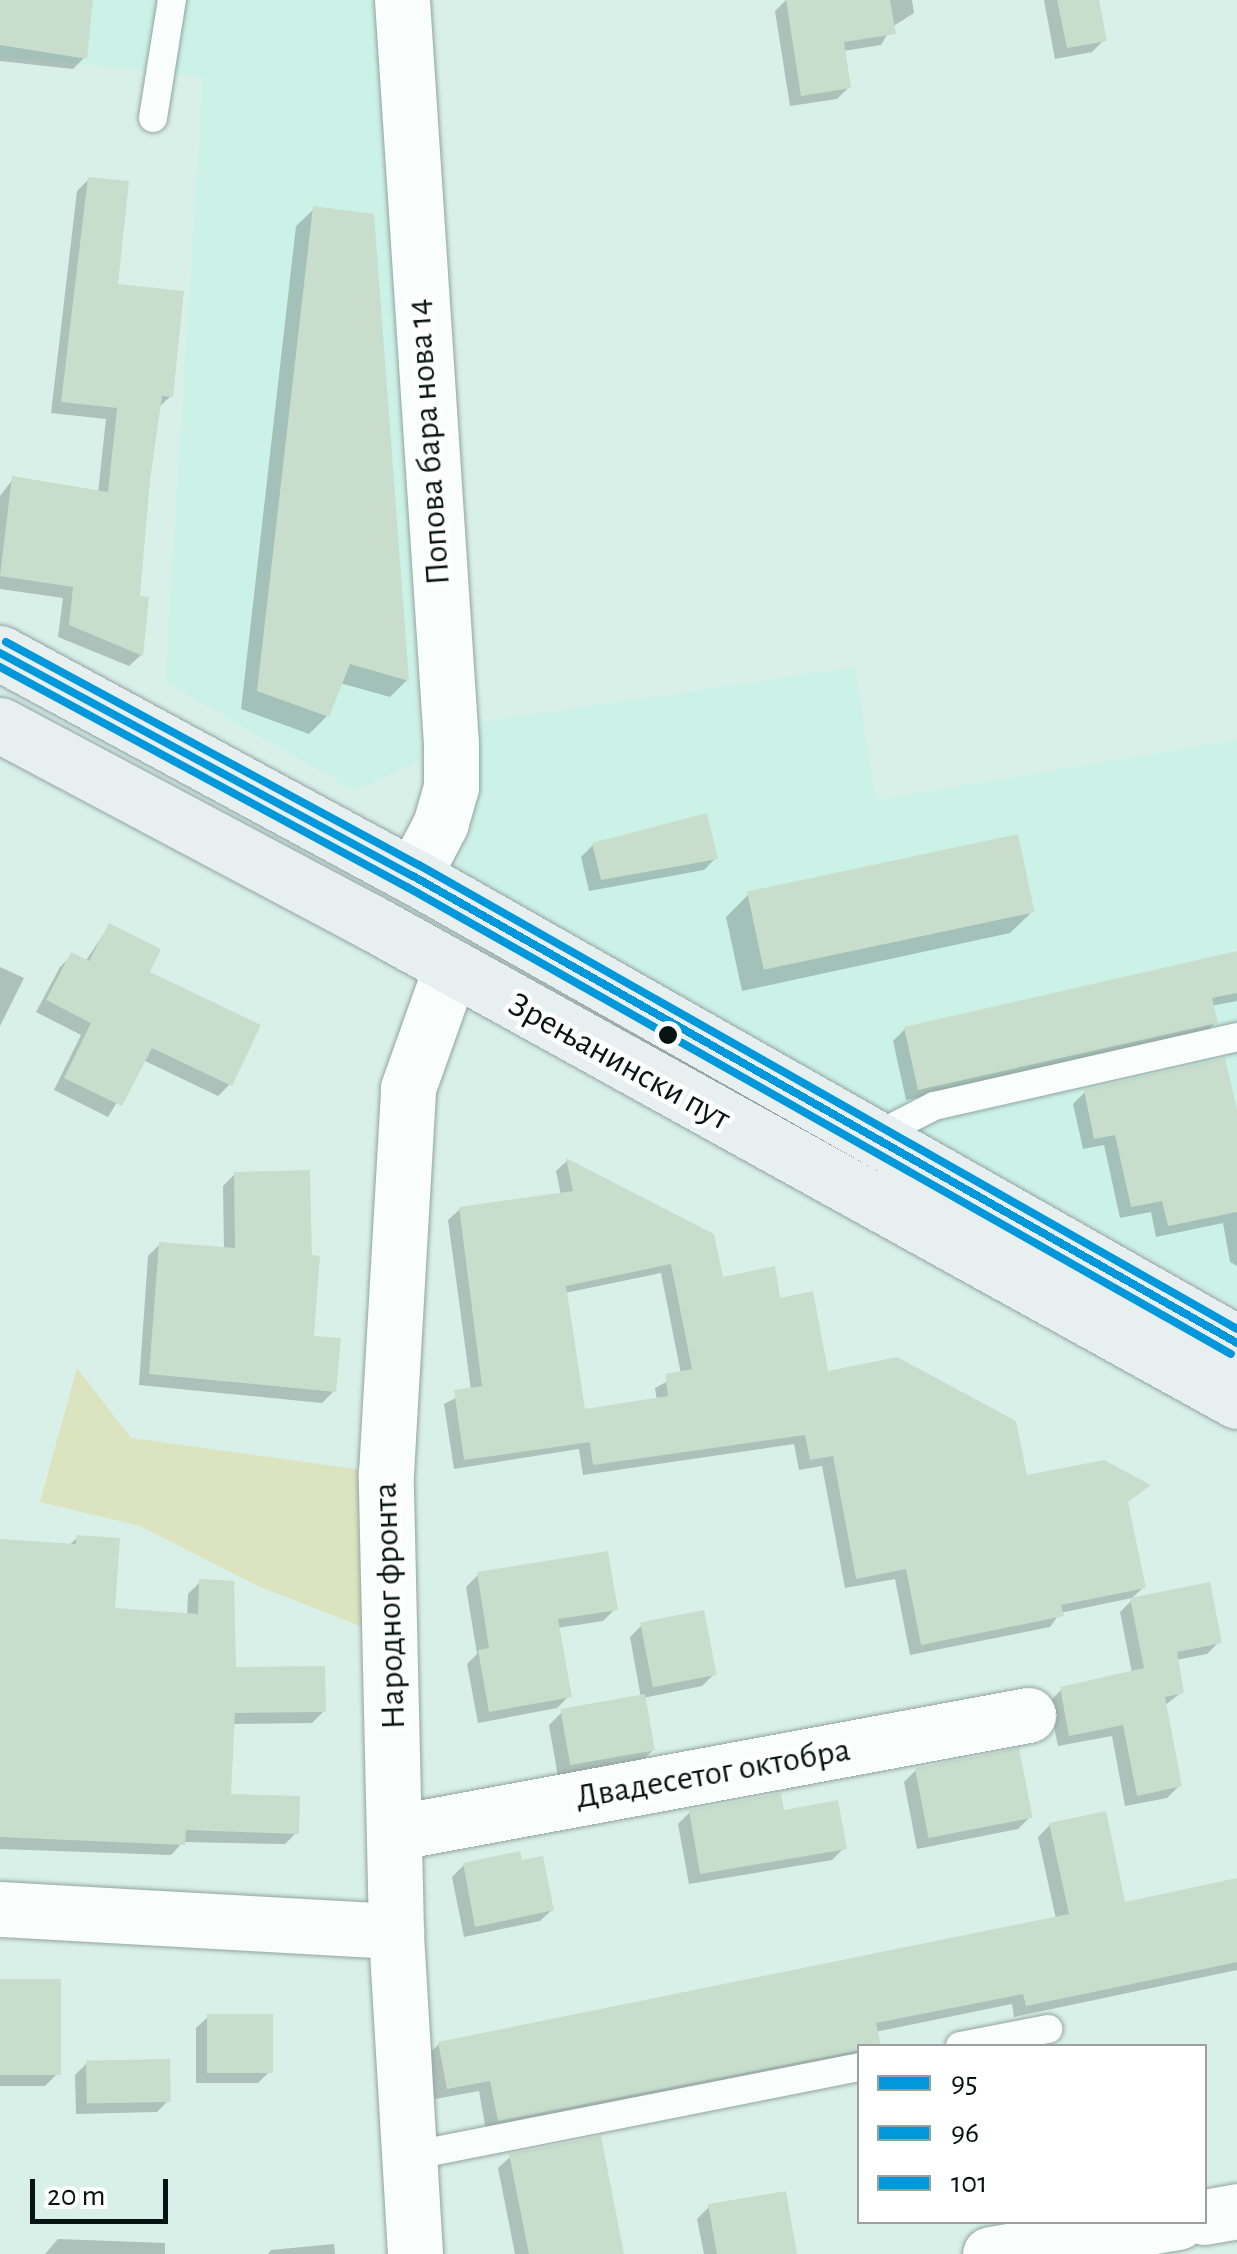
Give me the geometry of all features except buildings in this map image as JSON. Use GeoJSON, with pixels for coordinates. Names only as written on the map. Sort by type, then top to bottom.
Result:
{"type":"FeatureCollection","features":[{"type":"Feature","properties":{"kind":"main road","name":"Зрењанински пут"},"geometry":{"type":"LineString","coordinates":[[0,654],[413,876],[1237,1343]]}},
{"type":"Feature","properties":{"kind":"main road","name":"Зрењанински пут"},"geometry":{"type":"LineString","coordinates":[[0,726],[451,967],[1237,1401]]}},
{"type":"Feature","properties":{"kind":"street","name":"Попова бара нова 14"},"geometry":{"type":"LineString","coordinates":[[402,0],[451,744],[451,787],[442,823],[413,876]]}},
{"type":"Feature","properties":{"kind":"street","name":"Народног фронта"},"geometry":{"type":"LineString","coordinates":[[415,2254],[396,1931],[398,1832],[386,1473],[401,1143],[419,1046],[451,967]]}},
{"type":"Feature","properties":{"kind":"street","name":"Двадесетог октобра"},"geometry":{"type":"LineString","coordinates":[[398,1832],[1028,1716]]}},
{"type":"Feature","properties":{"kind":"street"},"geometry":{"type":"LineString","coordinates":[[0,1909],[396,1931]]}},
{"type":"Feature","properties":{"kind":"street"},"geometry":{"type":"LineString","coordinates":[[1207,2216],[1237,2211]]}},
{"type":"Feature","properties":{"kind":"street"},"geometry":{"type":"LineString","coordinates":[[990,2254],[1166,2224]]}},
{"type":"Feature","properties":{"kind":"lane"},"geometry":{"type":"LineString","coordinates":[[154,118],[172,0]]}},
{"type":"Feature","properties":{"kind":"lane"},"geometry":{"type":"LineString","coordinates":[[872,1138],[934,1106],[1237,1037]]}},
{"type":"Feature","properties":{"kind":"lane"},"geometry":{"type":"LineString","coordinates":[[970,2044],[1048,2029]]}},
{"type":"Feature","properties":{"kind":"lane"},"geometry":{"type":"LineString","coordinates":[[410,2156],[857,2067]]}},
{"type":"Feature","properties":{"kind":"shaded area"},"geometry":{"type":"Polygon","coordinates":[[[0,0],[382,0],[421,760],[355,791],[165,682],[203,77],[0,56],[0,0]]]}},
{"type":"Feature","properties":{"kind":"shaded area"},"geometry":{"type":"Polygon","coordinates":[[[855,667],[876,800],[1237,740],[1237,1306],[450,878],[472,831],[474,723],[855,667]]]}},
{"type":"Feature","properties":{"kind":"shaded area"},"geometry":{"type":"Polygon","coordinates":[[[77,1368],[131,1438],[386,1473],[391,1638],[258,1586],[140,1526],[40,1502],[77,1368]]]}},
{"type":"Feature","properties":{"kind":"transit line","name":"101"},"geometry":{"type":"LineString","coordinates":[[6,642],[419,865],[1237,1329]]}},
{"type":"Feature","properties":{"kind":"transit line","name":"95"},"geometry":{"type":"LineString","coordinates":[[0,653],[413,876],[1237,1343]]}},
{"type":"Feature","properties":{"kind":"transit line","name":"96"},"geometry":{"type":"LineString","coordinates":[[0,667],[407,887],[1231,1354]]}}]}
